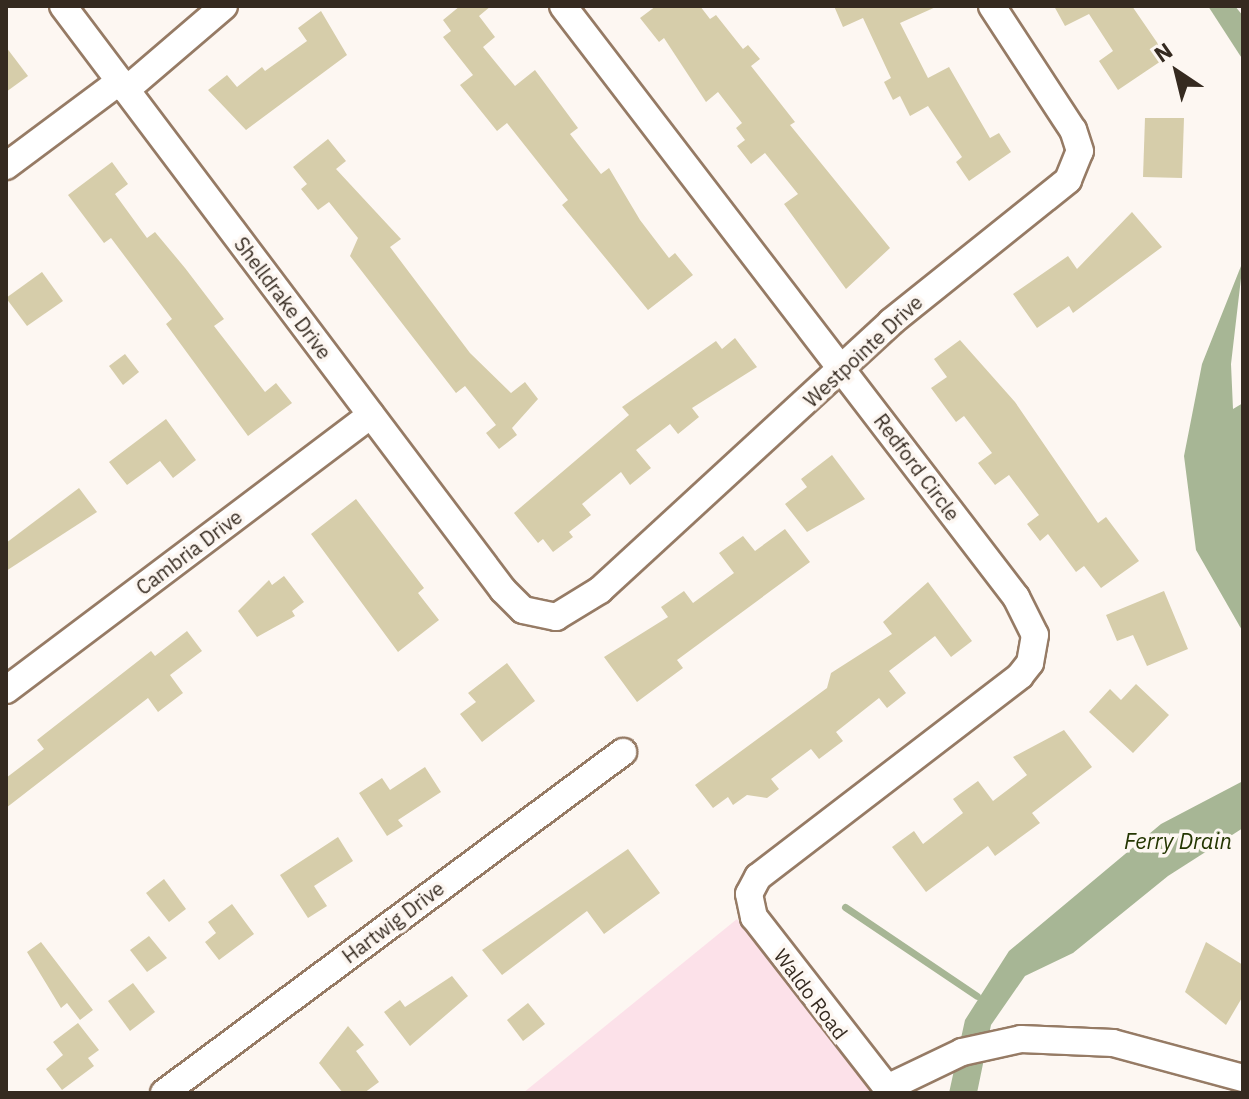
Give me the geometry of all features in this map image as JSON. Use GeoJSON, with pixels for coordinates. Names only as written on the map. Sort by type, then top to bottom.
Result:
{"type":"FeatureCollection","features":[{"type":"Feature","properties":{"kind":"street","name":"Shelldrake Drive"},"geometry":{"type":"LineString","coordinates":[[63,6],[503,590]]}},
{"type":"Feature","properties":{"kind":"street"},"geometry":{"type":"LineString","coordinates":[[6,166],[123,85],[224,6]]}},
{"type":"Feature","properties":{"kind":"street","name":"Redford Circle"},"geometry":{"type":"LineString","coordinates":[[563,6],[1025,610],[1034,651],[1002,692],[758,877]]}},
{"type":"Feature","properties":{"kind":"street","name":"Westpointe Drive"},"geometry":{"type":"LineString","coordinates":[[503,590],[539,617],[576,608],[952,271],[1052,197],[1078,163],[1073,130],[992,6]]}},
{"type":"Feature","properties":{"kind":"street","name":"Cambria Drive"},"geometry":{"type":"LineString","coordinates":[[6,690],[371,415]]}},
{"type":"Feature","properties":{"kind":"street","name":"Hartwig Drive"},"geometry":{"type":"LineString","coordinates":[[164,1093],[623,752]]}},
{"type":"Feature","properties":{"kind":"street","name":"Waldo Road"},"geometry":{"type":"LineString","coordinates":[[758,877],[750,905],[764,931],[874,1076],[887,1088],[904,1084],[962,1052],[1021,1039],[1113,1043],[1243,1078]]}},
{"type":"Feature","properties":{"kind":"shaded area"},"geometry":{"type":"Polygon","coordinates":[[[737,919],[874,1093],[523,1093],[737,919]]]}},
{"type":"Feature","properties":{"kind":"water"},"geometry":{"type":"Polygon","coordinates":[[[1208,6],[1235,6],[1243,16],[1243,60],[1208,6]]]}},
{"type":"Feature","properties":{"kind":"water"},"geometry":{"type":"Polygon","coordinates":[[[1243,261],[1231,364],[1233,409],[1243,403],[1243,632],[1196,550],[1184,456],[1202,364],[1243,261]]]}},
{"type":"Feature","properties":{"kind":"water","name":"Ferry Drain"},"geometry":{"type":"Polygon","coordinates":[[[1243,781],[1243,828],[1168,876],[1073,953],[1025,976],[991,1025],[977,1093],[949,1093],[965,1020],[1009,951],[1161,824],[1243,781]]]}},
{"type":"Feature","properties":{"kind":"building"},"geometry":{"type":"Polygon","coordinates":[[[460,6],[491,6],[479,16],[495,37],[483,47],[515,86],[535,70],[578,128],[570,134],[601,174],[609,168],[640,220],[669,258],[675,253],[693,275],[648,310],[562,205],[568,200],[507,123],[497,131],[460,85],[473,75],[443,37],[451,31],[443,20],[460,6]]]}},
{"type":"Feature","properties":{"kind":"building"},"geometry":{"type":"Polygon","coordinates":[[[656,6],[700,6],[710,19],[716,15],[743,49],[748,45],[760,59],[751,66],[795,122],[790,125],[890,248],[846,289],[784,204],[798,194],[765,153],[751,164],[737,146],[745,140],[736,128],[742,123],[718,92],[706,102],[664,38],[659,42],[640,18],[656,6]]]}},
{"type":"Feature","properties":{"kind":"building"},"geometry":{"type":"Polygon","coordinates":[[[834,6],[938,6],[900,23],[928,78],[949,67],[990,138],[999,133],[1011,152],[969,181],[956,162],[962,157],[928,106],[910,116],[900,96],[893,100],[884,82],[891,78],[863,18],[843,27],[834,6]]]}},
{"type":"Feature","properties":{"kind":"building"},"geometry":{"type":"Polygon","coordinates":[[[1054,6],[1132,6],[1167,57],[1118,90],[1099,61],[1113,51],[1089,14],[1065,26],[1054,6]]]}},
{"type":"Feature","properties":{"kind":"building"},"geometry":{"type":"Polygon","coordinates":[[[321,11],[347,55],[246,130],[208,90],[227,75],[237,87],[262,67],[265,71],[307,41],[298,28],[321,11]]]}},
{"type":"Feature","properties":{"kind":"building"},"geometry":{"type":"Polygon","coordinates":[[[6,47],[28,76],[6,92],[6,47]]]}},
{"type":"Feature","properties":{"kind":"building"},"geometry":{"type":"Polygon","coordinates":[[[1145,118],[1184,118],[1182,178],[1143,177],[1145,118]]]}},
{"type":"Feature","properties":{"kind":"building"},"geometry":{"type":"Polygon","coordinates":[[[328,139],[346,161],[336,169],[401,239],[390,247],[470,353],[511,393],[525,382],[538,399],[512,428],[517,435],[499,449],[486,433],[496,425],[465,386],[456,393],[350,256],[358,238],[329,202],[318,210],[301,189],[307,184],[293,167],[328,139]]]}},
{"type":"Feature","properties":{"kind":"building"},"geometry":{"type":"Polygon","coordinates":[[[112,162],[128,184],[115,194],[147,238],[155,232],[185,268],[224,319],[214,326],[265,392],[276,383],[292,403],[248,436],[166,324],[172,319],[111,238],[104,243],[68,195],[112,162]]]}},
{"type":"Feature","properties":{"kind":"building"},"geometry":{"type":"Polygon","coordinates":[[[1132,212],[1162,247],[1073,313],[1069,306],[1037,328],[1013,294],[1068,256],[1077,269],[1132,212]]]}},
{"type":"Feature","properties":{"kind":"building"},"geometry":{"type":"Polygon","coordinates":[[[42,272],[63,301],[27,326],[6,298],[42,272]]]}},
{"type":"Feature","properties":{"kind":"building"},"geometry":{"type":"Polygon","coordinates":[[[735,338],[757,367],[692,408],[699,417],[678,434],[670,424],[636,450],[651,468],[630,485],[621,472],[582,504],[591,515],[569,532],[573,537],[553,552],[543,539],[538,543],[514,513],[629,415],[622,407],[716,341],[722,349],[735,338]]]}},
{"type":"Feature","properties":{"kind":"building"},"geometry":{"type":"Polygon","coordinates":[[[960,340],[1015,402],[1098,523],[1106,517],[1139,561],[1101,588],[1084,566],[1076,572],[1048,534],[1040,541],[1027,524],[1039,515],[1009,475],[995,485],[978,463],[992,453],[964,416],[956,422],[931,388],[947,377],[934,359],[960,340]]]}},
{"type":"Feature","properties":{"kind":"building"},"geometry":{"type":"Polygon","coordinates":[[[125,354],[139,372],[123,385],[109,366],[125,354]]]}},
{"type":"Feature","properties":{"kind":"building"},"geometry":{"type":"Polygon","coordinates":[[[166,419],[196,460],[173,478],[160,461],[127,485],[109,462],[166,419]]]}},
{"type":"Feature","properties":{"kind":"building"},"geometry":{"type":"Polygon","coordinates":[[[832,455],[865,499],[807,532],[785,504],[807,487],[801,479],[832,455]]]}},
{"type":"Feature","properties":{"kind":"building"},"geometry":{"type":"Polygon","coordinates":[[[79,488],[97,512],[6,571],[6,543],[79,488]]]}},
{"type":"Feature","properties":{"kind":"building"},"geometry":{"type":"Polygon","coordinates":[[[356,499],[424,588],[418,593],[439,620],[398,652],[311,534],[356,499]]]}},
{"type":"Feature","properties":{"kind":"building"},"geometry":{"type":"Polygon","coordinates":[[[785,529],[810,562],[677,660],[683,668],[637,702],[604,657],[668,617],[661,607],[684,591],[693,603],[734,573],[719,553],[743,536],[755,551],[785,529]]]}},
{"type":"Feature","properties":{"kind":"building"},"geometry":{"type":"Polygon","coordinates":[[[284,576],[304,602],[292,611],[295,616],[257,637],[238,611],[269,580],[272,585],[284,576]]]}},
{"type":"Feature","properties":{"kind":"building"},"geometry":{"type":"Polygon","coordinates":[[[928,582],[972,641],[951,657],[935,636],[889,671],[906,693],[887,708],[879,698],[836,732],[843,741],[819,759],[811,749],[771,779],[779,789],[767,798],[747,795],[733,805],[728,797],[713,808],[695,785],[827,688],[831,673],[892,634],[883,622],[928,582]]]}},
{"type":"Feature","properties":{"kind":"building"},"geometry":{"type":"Polygon","coordinates":[[[1164,591],[1188,649],[1147,666],[1133,635],[1117,641],[1106,615],[1164,591]]]}},
{"type":"Feature","properties":{"kind":"building"},"geometry":{"type":"Polygon","coordinates":[[[187,631],[202,651],[170,675],[183,693],[158,712],[148,698],[6,808],[6,778],[44,749],[37,740],[151,651],[155,656],[187,631]]]}},
{"type":"Feature","properties":{"kind":"building"},"geometry":{"type":"Polygon","coordinates":[[[507,663],[535,701],[482,742],[460,714],[476,702],[468,693],[507,663]]]}},
{"type":"Feature","properties":{"kind":"building"},"geometry":{"type":"Polygon","coordinates":[[[1136,684],[1169,715],[1133,753],[1089,712],[1110,689],[1121,700],[1136,684]]]}},
{"type":"Feature","properties":{"kind":"building"},"geometry":{"type":"Polygon","coordinates":[[[1064,730],[1092,767],[1032,813],[1040,823],[995,856],[988,846],[926,892],[892,847],[914,831],[923,844],[963,813],[953,799],[978,781],[993,801],[1027,775],[1013,757],[1064,730]]]}},
{"type":"Feature","properties":{"kind":"building"},"geometry":{"type":"Polygon","coordinates":[[[425,767],[441,792],[398,820],[403,826],[387,836],[359,793],[382,778],[390,790],[425,767]]]}},
{"type":"Feature","properties":{"kind":"building"},"geometry":{"type":"Polygon","coordinates":[[[338,837],[353,861],[314,886],[327,906],[308,918],[280,875],[338,837]]]}},
{"type":"Feature","properties":{"kind":"building"},"geometry":{"type":"Polygon","coordinates":[[[628,849],[660,893],[604,934],[587,911],[502,975],[482,950],[628,849]]]}},
{"type":"Feature","properties":{"kind":"building"},"geometry":{"type":"Polygon","coordinates":[[[164,879],[186,909],[169,922],[146,893],[164,879]]]}},
{"type":"Feature","properties":{"kind":"building"},"geometry":{"type":"Polygon","coordinates":[[[232,904],[254,934],[219,960],[205,942],[216,933],[208,922],[232,904]]]}},
{"type":"Feature","properties":{"kind":"building"},"geometry":{"type":"Polygon","coordinates":[[[149,936],[167,958],[147,972],[130,950],[149,936]]]}},
{"type":"Feature","properties":{"kind":"building"},"geometry":{"type":"Polygon","coordinates":[[[41,942],[93,1010],[80,1020],[67,1003],[61,1008],[27,952],[41,942]]]}},
{"type":"Feature","properties":{"kind":"building"},"geometry":{"type":"Polygon","coordinates":[[[1206,942],[1243,965],[1243,996],[1226,1025],[1185,992],[1206,942]]]}},
{"type":"Feature","properties":{"kind":"building"},"geometry":{"type":"Polygon","coordinates":[[[452,976],[468,996],[410,1046],[384,1012],[400,1000],[405,1007],[452,976]]]}},
{"type":"Feature","properties":{"kind":"building"},"geometry":{"type":"Polygon","coordinates":[[[133,983],[155,1012],[130,1031],[108,1001],[133,983]]]}},
{"type":"Feature","properties":{"kind":"building"},"geometry":{"type":"Polygon","coordinates":[[[528,1003],[545,1024],[523,1041],[507,1020],[528,1003]]]}},
{"type":"Feature","properties":{"kind":"building"},"geometry":{"type":"Polygon","coordinates":[[[78,1023],[99,1050],[88,1058],[94,1066],[62,1090],[46,1069],[63,1055],[53,1042],[78,1023]]]}},
{"type":"Feature","properties":{"kind":"building"},"geometry":{"type":"Polygon","coordinates":[[[348,1026],[364,1045],[356,1051],[379,1082],[364,1093],[343,1093],[319,1063],[348,1026]]]}},
{"type":"Feature","properties":{"kind":"waterway"},"geometry":{"type":"LineString","coordinates":[[845,907],[977,996]]}}]}
